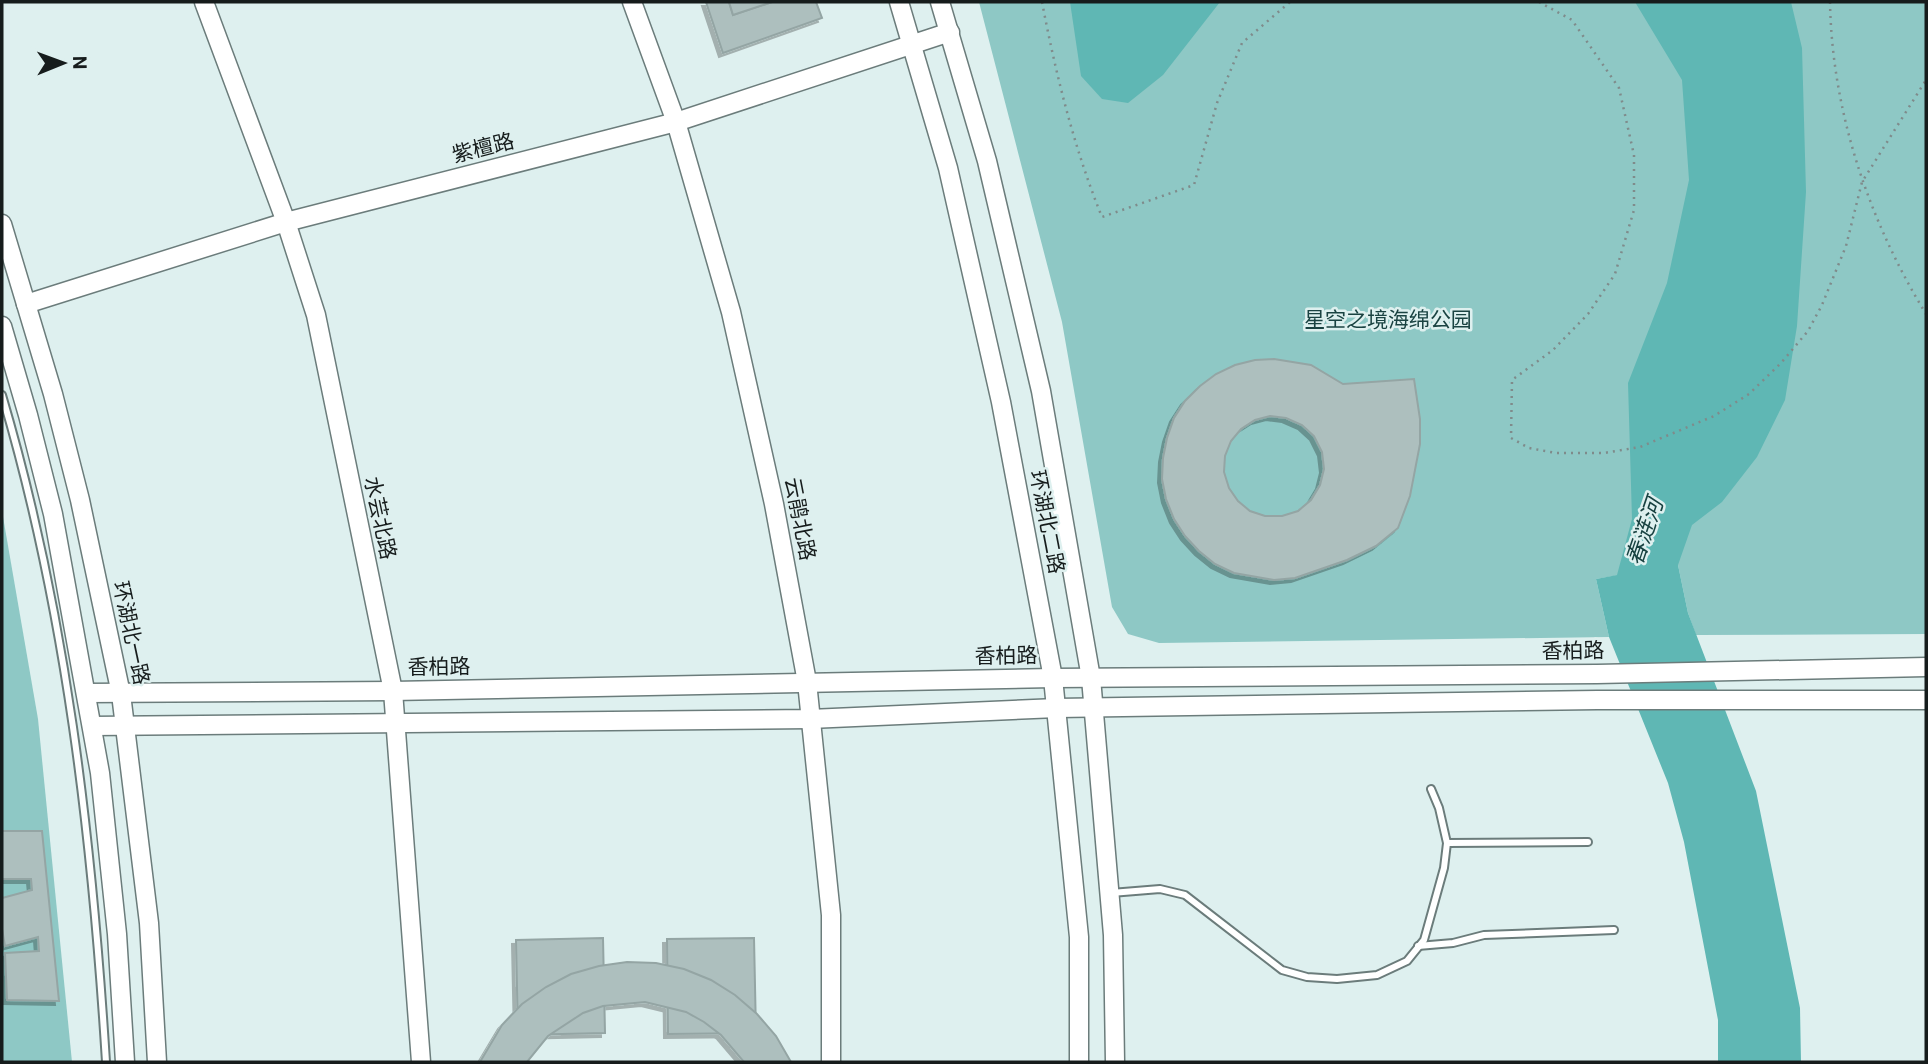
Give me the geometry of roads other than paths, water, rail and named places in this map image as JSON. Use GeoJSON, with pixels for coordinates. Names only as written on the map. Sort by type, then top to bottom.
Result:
{"type":"FeatureCollection","features":[{"type":"Feature","properties":{"kind":"main road","name":"水芸北路"},"geometry":{"type":"LineString","coordinates":[[204,2],[286,222],[316,315],[393,691],[421,1062]]}},
{"type":"Feature","properties":{"kind":"main road","name":"云鹃北路"},"geometry":{"type":"LineString","coordinates":[[632,2],[676,122],[731,312],[774,504],[807,682],[831,915],[831,1062]]}},
{"type":"Feature","properties":{"kind":"main road","name":"环湖北二路"},"geometry":{"type":"LineString","coordinates":[[899,2],[948,168],[995,376],[1054,678],[1079,937],[1079,1062]]}},
{"type":"Feature","properties":{"kind":"main road","name":"环湖北二路"},"geometry":{"type":"LineString","coordinates":[[940,2],[987,161],[1041,391],[1091,678],[1113,935],[1115,1062]]}},
{"type":"Feature","properties":{"kind":"main road","name":"紫檀路"},"geometry":{"type":"LineString","coordinates":[[26,304],[286,222],[676,122],[912,42],[950,32]]}},
{"type":"Feature","properties":{"kind":"main road","name":"环湖北一路"},"geometry":{"type":"LineString","coordinates":[[2,224],[53,394],[80,500],[121,694],[149,923],[157,1062]]}},
{"type":"Feature","properties":{"kind":"main road"},"geometry":{"type":"LineString","coordinates":[[2,326],[53,514],[100,773],[117,934],[125,1062]]}},
{"type":"Feature","properties":{"kind":"main road","name":"香柏路"},"geometry":{"type":"LineString","coordinates":[[86,693],[393,691],[1054,678],[1597,674],[1926,667]]}},
{"type":"Feature","properties":{"kind":"main road"},"geometry":{"type":"LineString","coordinates":[[92,726],[810,719],[1056,708],[1597,700],[1926,700]]}},
{"type":"Feature","properties":{"kind":"lane"},"geometry":{"type":"LineString","coordinates":[[2,395],[34,518],[81,776],[98,935],[106,1062]]}},
{"type":"Feature","properties":{"kind":"lane"},"geometry":{"type":"LineString","coordinates":[[1110,893],[1160,889],[1185,895],[1282,970],[1307,977],[1337,979],[1377,975],[1407,961],[1424,940],[1444,868],[1447,843],[1439,808],[1431,789]]}},
{"type":"Feature","properties":{"kind":"lane"},"geometry":{"type":"LineString","coordinates":[[1447,843],[1588,842]]}},
{"type":"Feature","properties":{"kind":"lane"},"geometry":{"type":"LineString","coordinates":[[1418,946],[1452,943],[1484,935],[1614,930]]}},
{"type":"Feature","properties":{"kind":"water"},"geometry":{"type":"Polygon","coordinates":[[[1070,2],[1220,2],[1163,75],[1128,103],[1102,99],[1081,76],[1070,2]]]}},
{"type":"Feature","properties":{"kind":"water","name":"春涟河"},"geometry":{"type":"Polygon","coordinates":[[[1635,2],[1791,2],[1802,48],[1806,192],[1797,326],[1785,400],[1757,457],[1722,502],[1692,525],[1678,565],[1688,613],[1756,791],[1800,1008],[1801,1062],[1718,1062],[1718,1020],[1684,842],[1668,783],[1609,637],[1596,579],[1617,575],[1632,519],[1628,383],[1667,283],[1689,180],[1682,80],[1635,2]]]}},
{"type":"Feature","properties":{"kind":"park label","name":"星空之境海绵公园"},"geometry":{"type":"Point","coordinates":[1388,320]}}]}
